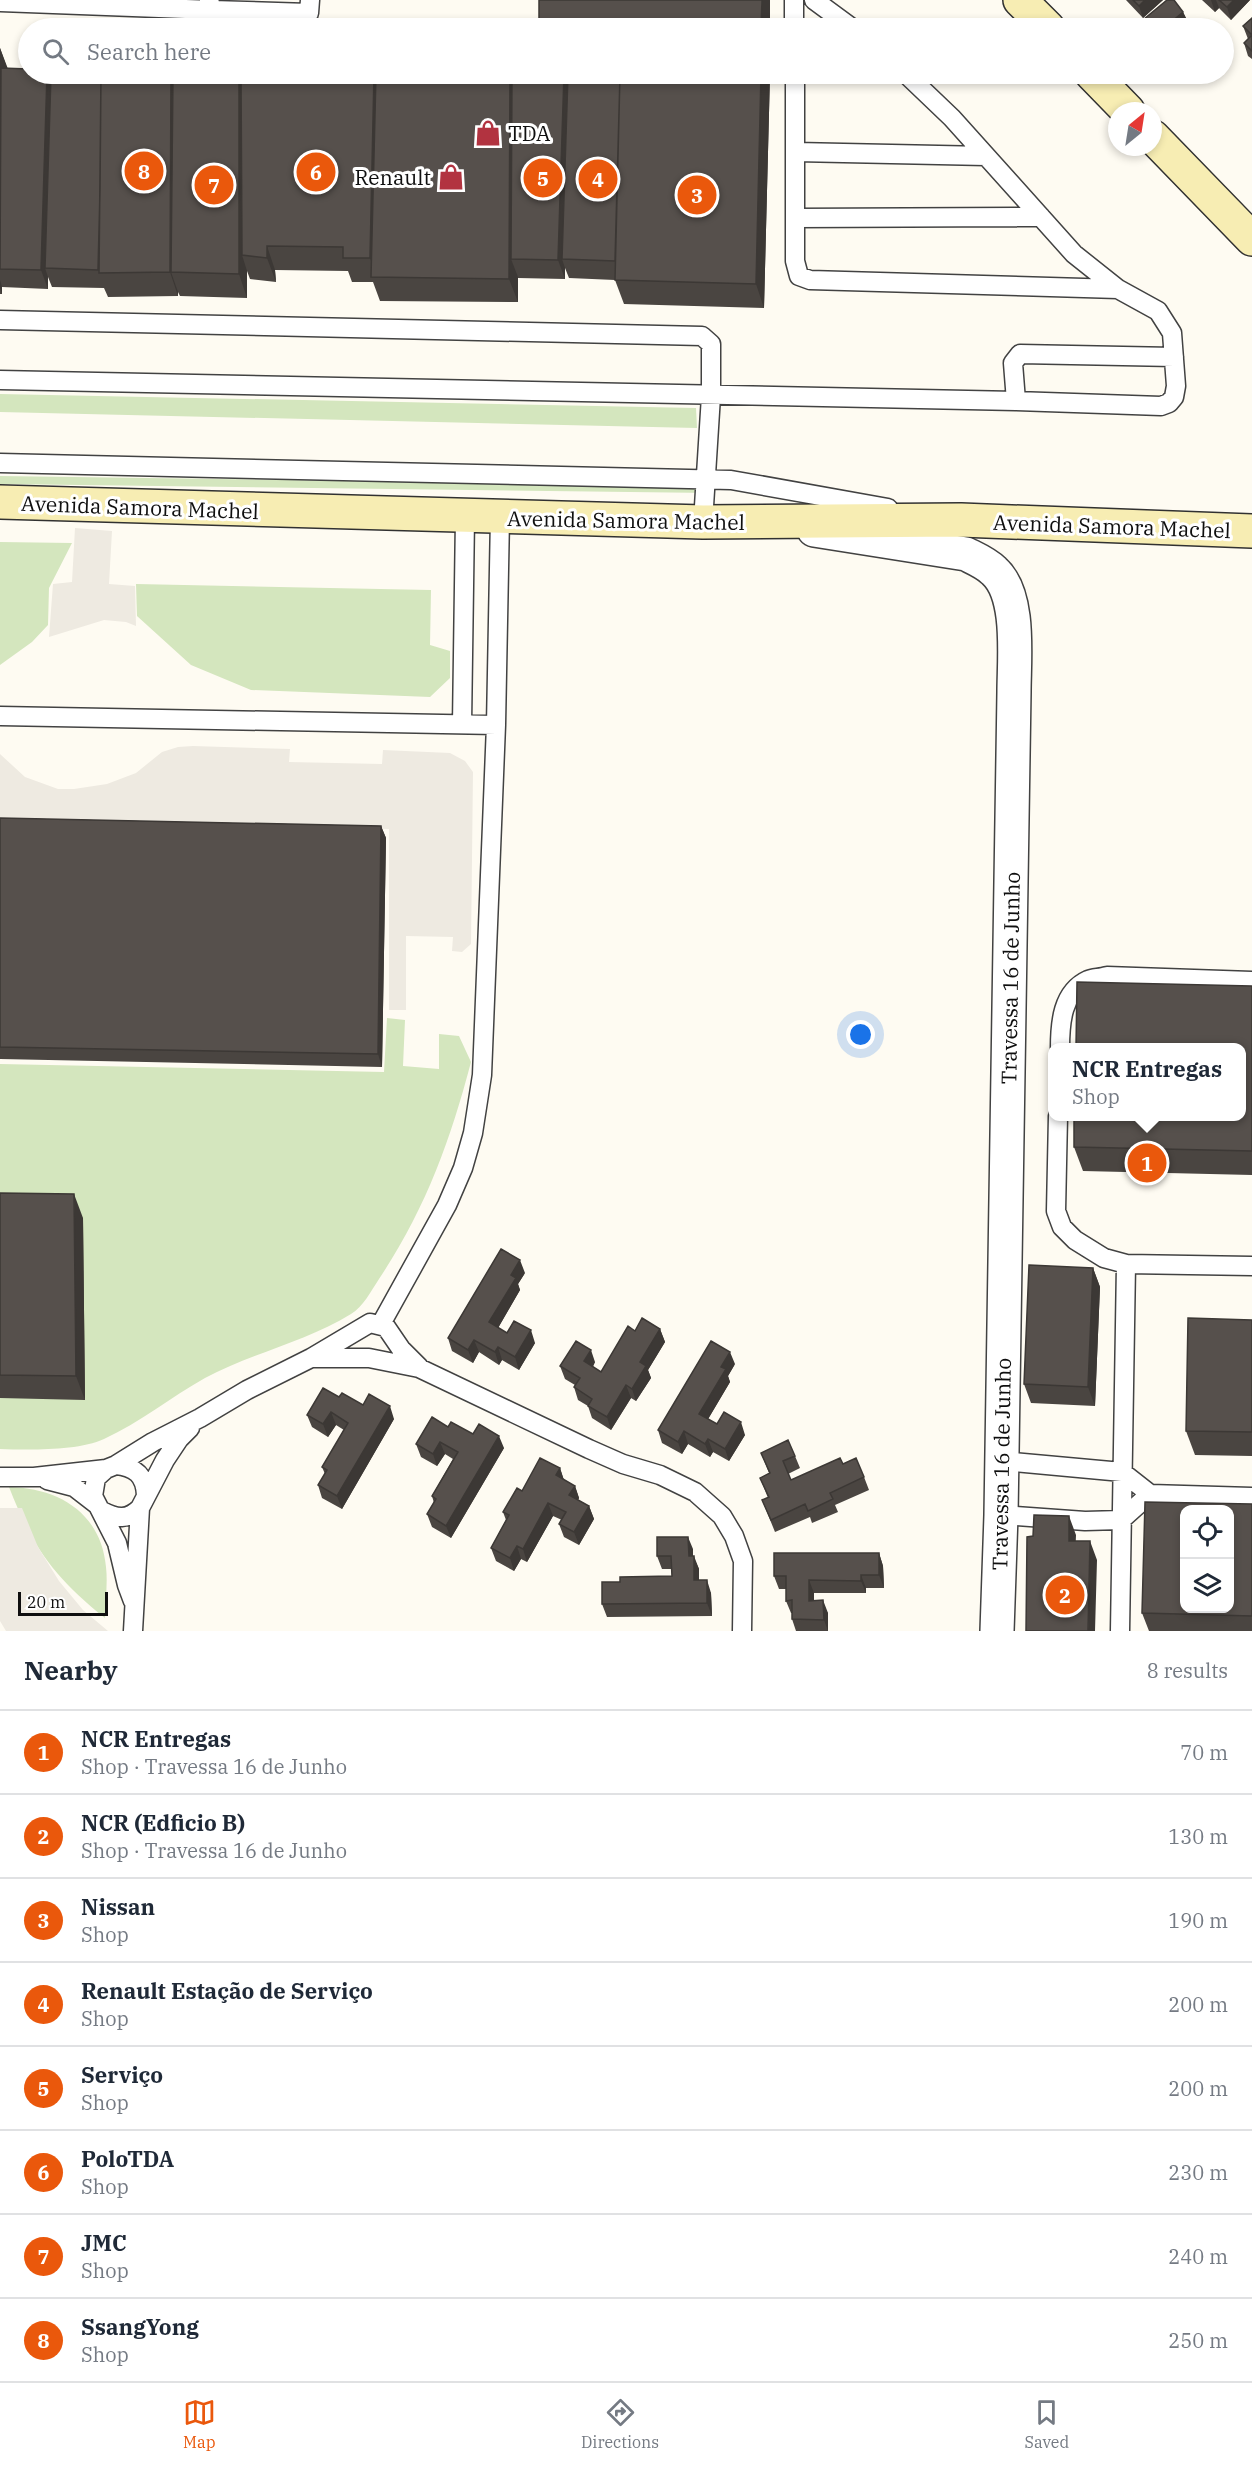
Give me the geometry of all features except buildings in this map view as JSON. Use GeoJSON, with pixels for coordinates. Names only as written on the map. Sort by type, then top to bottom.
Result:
{"type":"FeatureCollection","features":[{"type":"Feature","properties":{"kind":"main road"},"geometry":{"type":"LineString","coordinates":[[1020,0],[1038,18]]}},
{"type":"Feature","properties":{"kind":"main road"},"geometry":{"type":"LineString","coordinates":[[1102,84],[1119,102]]}},
{"type":"Feature","properties":{"kind":"main road"},"geometry":{"type":"LineString","coordinates":[[1162,146],[1252,239]]}},
{"type":"Feature","properties":{"kind":"main road","name":"Avenida Samora Machel"},"geometry":{"type":"LineString","coordinates":[[0,502],[703,522],[961,520],[1252,531]]}},
{"type":"Feature","properties":{"kind":"street","name":"Travessa 16 de Junho"},"geometry":{"type":"LineString","coordinates":[[761,522],[966,554],[982,561],[996,572],[1010,596],[1014,631],[1014,692],[1002,1461],[997,1631]]}},
{"type":"Feature","properties":{"kind":"lane"},"geometry":{"type":"LineString","coordinates":[[0,2],[211,5],[309,13],[310,0]]}},
{"type":"Feature","properties":{"kind":"lane"},"geometry":{"type":"LineString","coordinates":[[794,0],[794,18]]}},
{"type":"Feature","properties":{"kind":"lane"},"geometry":{"type":"LineString","coordinates":[[814,0],[838,18]]}},
{"type":"Feature","properties":{"kind":"lane"},"geometry":{"type":"LineString","coordinates":[[795,84],[797,270],[800,276],[810,280],[1118,290]]}},
{"type":"Feature","properties":{"kind":"lane"},"geometry":{"type":"LineString","coordinates":[[0,380],[1161,406],[1169,403],[1174,397],[1176,386],[1172,333],[1158,311],[1118,290],[1074,254],[952,118],[916,84]]}},
{"type":"Feature","properties":{"kind":"lane"},"geometry":{"type":"LineString","coordinates":[[796,152],[986,156]]}},
{"type":"Feature","properties":{"kind":"lane"},"geometry":{"type":"LineString","coordinates":[[796,218],[1041,217]]}},
{"type":"Feature","properties":{"kind":"lane"},"geometry":{"type":"LineString","coordinates":[[0,320],[696,335],[707,339],[711,344],[711,396],[703,522]]}},
{"type":"Feature","properties":{"kind":"lane"},"geometry":{"type":"LineString","coordinates":[[1016,401],[1013,363],[1020,354],[1174,357]]}},
{"type":"Feature","properties":{"kind":"lane"},"geometry":{"type":"LineString","coordinates":[[0,463],[731,480],[961,520]]}},
{"type":"Feature","properties":{"kind":"lane"},"geometry":{"type":"LineString","coordinates":[[462,724],[465,517]]}},
{"type":"Feature","properties":{"kind":"lane"},"geometry":{"type":"LineString","coordinates":[[361,1328],[356,1339],[357,1346],[363,1355],[373,1359],[389,1351],[392,1346],[386,1329],[447,1205],[463,1168],[473,1133],[482,1075],[496,725],[500,517]]}},
{"type":"Feature","properties":{"kind":"lane"},"geometry":{"type":"LineString","coordinates":[[0,716],[496,725]]}},
{"type":"Feature","properties":{"kind":"lane"},"geometry":{"type":"LineString","coordinates":[[1060,1043],[1060,1025],[1064,1007],[1087,980],[1107,976],[1252,981]]}},
{"type":"Feature","properties":{"kind":"lane"},"geometry":{"type":"LineString","coordinates":[[1058,1121],[1056,1211],[1062,1227],[1075,1240],[1104,1258],[1126,1264],[1252,1266]]}},
{"type":"Feature","properties":{"kind":"lane"},"geometry":{"type":"LineString","coordinates":[[1120,1631],[1126,1264]]}},
{"type":"Feature","properties":{"kind":"lane"},"geometry":{"type":"LineString","coordinates":[[133,1601],[117,1543],[99,1508],[93,1487],[96,1478],[153,1442],[311,1358],[370,1323],[386,1329],[405,1355],[419,1368]]}},
{"type":"Feature","properties":{"kind":"lane"},"geometry":{"type":"LineString","coordinates":[[311,1358],[373,1359],[419,1368],[589,1449],[623,1464],[660,1475],[695,1492],[722,1516],[734,1536],[743,1561],[742,1631]]}},
{"type":"Feature","properties":{"kind":"lane"},"geometry":{"type":"LineString","coordinates":[[34,1477],[74,1486],[113,1518],[123,1518],[134,1514],[179,1440],[200,1418]]}},
{"type":"Feature","properties":{"kind":"lane"},"geometry":{"type":"LineString","coordinates":[[1002,1461],[1122,1472],[1150,1494],[1252,1497]]}},
{"type":"Feature","properties":{"kind":"lane"},"geometry":{"type":"LineString","coordinates":[[0,1477],[34,1477],[128,1466],[136,1470],[145,1485],[133,1601],[133,1631]]}},
{"type":"Feature","properties":{"kind":"lane"},"geometry":{"type":"LineString","coordinates":[[1001,1515],[1085,1521],[1122,1520],[1150,1494]]}},
{"type":"Feature","properties":{"kind":"green space"},"geometry":{"type":"Polygon","coordinates":[[[0,394],[696,408],[697,428],[0,412],[0,394]]]}},
{"type":"Feature","properties":{"kind":"green space"},"geometry":{"type":"Polygon","coordinates":[[[0,476],[711,486],[711,493],[0,484],[0,476]]]}},
{"type":"Feature","properties":{"kind":"green space"},"geometry":{"type":"Polygon","coordinates":[[[0,542],[72,543],[49,588],[48,625],[32,642],[0,665],[0,542]]]}},
{"type":"Feature","properties":{"kind":"green space"},"geometry":{"type":"Polygon","coordinates":[[[136,584],[431,590],[430,645],[450,651],[450,678],[430,697],[251,690],[191,665],[137,616],[136,584]]]}},
{"type":"Feature","properties":{"kind":"green space"},"geometry":{"type":"Polygon","coordinates":[[[387,1018],[405,1020],[403,1066],[439,1069],[439,1034],[459,1036],[471,1062],[445,1148],[423,1201],[395,1253],[370,1294],[359,1307],[333,1324],[205,1378],[104,1439],[67,1448],[0,1449],[0,1064],[384,1072],[387,1018]]]}},
{"type":"Feature","properties":{"kind":"green space"},"geometry":{"type":"Polygon","coordinates":[[[9,1487],[45,1492],[74,1507],[86,1518],[96,1532],[106,1567],[105,1618],[72,1589],[47,1560],[27,1527],[9,1487]]]}},
{"type":"Feature","properties":{"kind":"shaded area"},"geometry":{"type":"Polygon","coordinates":[[[75,528],[112,531],[109,584],[135,586],[136,626],[126,622],[104,620],[49,637],[53,584],[72,582],[75,528]]]}},
{"type":"Feature","properties":{"kind":"shaded area"},"geometry":{"type":"Polygon","coordinates":[[[178,747],[290,749],[289,762],[382,764],[383,750],[450,753],[465,761],[473,772],[471,944],[462,952],[452,951],[453,937],[406,936],[406,1010],[389,1010],[389,829],[0,821],[0,754],[25,777],[58,789],[74,789],[107,784],[136,773],[162,752],[178,747]]]}},
{"type":"Feature","properties":{"kind":"shaded area"},"geometry":{"type":"Polygon","coordinates":[[[0,1508],[22,1508],[38,1547],[59,1581],[83,1610],[108,1631],[6,1631],[0,1621],[0,1508]]]}},
{"type":"Feature","properties":{"kind":"place","name":"TDA"},"geometry":{"type":"Point","coordinates":[488,133]}},
{"type":"Feature","properties":{"kind":"place","name":"SsangYong"},"geometry":{"type":"Point","coordinates":[144,171]}},
{"type":"Feature","properties":{"kind":"place","name":"PoloTDA"},"geometry":{"type":"Point","coordinates":[316,172]}},
{"type":"Feature","properties":{"kind":"place","name":"Renault"},"geometry":{"type":"Point","coordinates":[451,177]}},
{"type":"Feature","properties":{"kind":"place","name":"Serviço"},"geometry":{"type":"Point","coordinates":[543,178]}},
{"type":"Feature","properties":{"kind":"place","name":"Renault Estação de Serviço"},"geometry":{"type":"Point","coordinates":[598,179]}},
{"type":"Feature","properties":{"kind":"place","name":"JMC"},"geometry":{"type":"Point","coordinates":[214,185]}},
{"type":"Feature","properties":{"kind":"place","name":"Nissan"},"geometry":{"type":"Point","coordinates":[697,195]}},
{"type":"Feature","properties":{"kind":"place","name":"NCR Entregas"},"geometry":{"type":"Point","coordinates":[1147,1163]}},
{"type":"Feature","properties":{"kind":"place","name":"NCR (Edficio B)"},"geometry":{"type":"Point","coordinates":[1065,1595]}}]}
